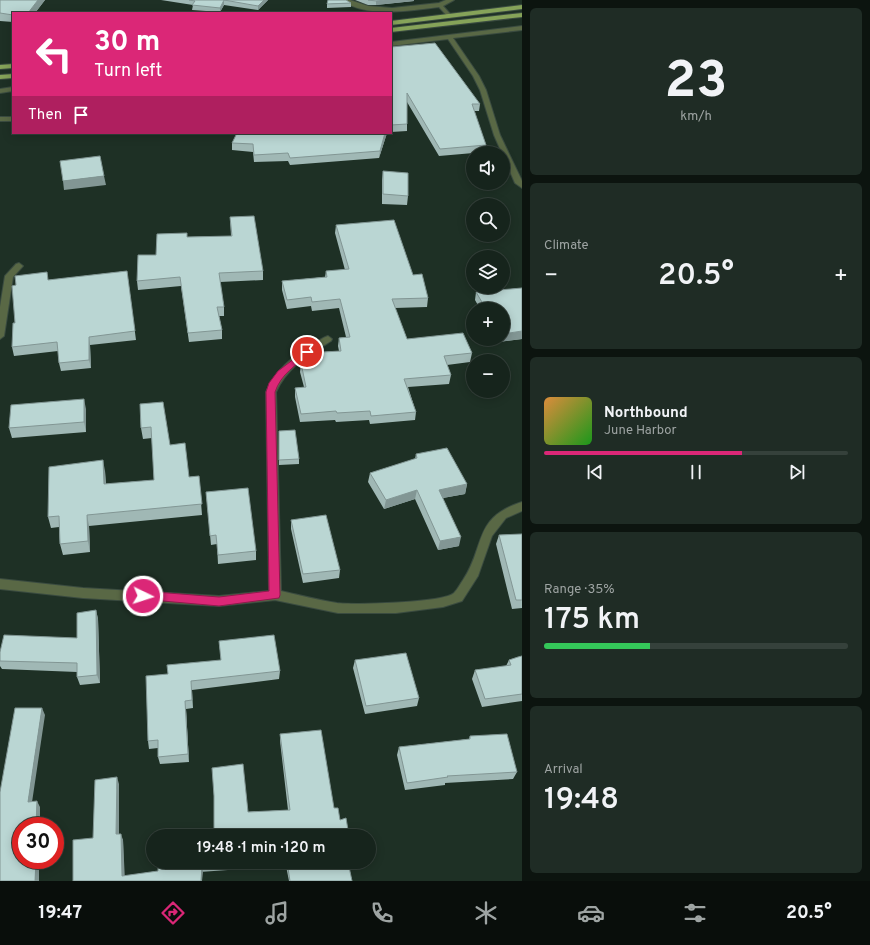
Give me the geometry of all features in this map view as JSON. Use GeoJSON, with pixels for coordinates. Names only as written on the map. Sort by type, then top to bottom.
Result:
{"type":"FeatureCollection","features":[{"type":"Feature","properties":{"kind":"main road"},"geometry":{"type":"LineString","coordinates":[[392,23],[522,7]]}},
{"type":"Feature","properties":{"kind":"main road"},"geometry":{"type":"LineString","coordinates":[[392,30],[522,15]]}},
{"type":"Feature","properties":{"kind":"main road"},"geometry":{"type":"LineString","coordinates":[[0,67],[12,66]]}},
{"type":"Feature","properties":{"kind":"main road"},"geometry":{"type":"LineString","coordinates":[[0,77],[12,76]]}},
{"type":"Feature","properties":{"kind":"street"},"geometry":{"type":"LineString","coordinates":[[346,0],[357,6],[382,9],[440,5],[451,0]]}},
{"type":"Feature","properties":{"kind":"street"},"geometry":{"type":"LineString","coordinates":[[440,5],[449,16]]}},
{"type":"Feature","properties":{"kind":"street"},"geometry":{"type":"LineString","coordinates":[[392,44],[522,28]]}},
{"type":"Feature","properties":{"kind":"street"},"geometry":{"type":"LineString","coordinates":[[450,38],[476,76],[483,90],[497,135],[521,184]]}},
{"type":"Feature","properties":{"kind":"street"},"geometry":{"type":"LineString","coordinates":[[0,91],[12,89]]}},
{"type":"Feature","properties":{"kind":"street"},"geometry":{"type":"LineString","coordinates":[[0,119],[12,118]]}},
{"type":"Feature","properties":{"kind":"street"},"geometry":{"type":"LineString","coordinates":[[0,336],[9,276],[19,266]]}},
{"type":"Feature","properties":{"kind":"street"},"geometry":{"type":"LineString","coordinates":[[275,595],[270,392],[281,373],[297,359],[328,339]]}},
{"type":"Feature","properties":{"kind":"street"},"geometry":{"type":"LineString","coordinates":[[0,584],[83,593],[219,602],[275,595],[338,608],[396,608],[443,602],[458,597],[472,576],[487,534],[502,515],[522,506]]}},
{"type":"Feature","properties":{"kind":"building"},"geometry":{"type":"Polygon","coordinates":[[[0,0],[38,0],[29,12],[12,12],[12,15],[0,13],[0,0]]]}},
{"type":"Feature","properties":{"kind":"building"},"geometry":{"type":"Polygon","coordinates":[[[189,0],[224,0],[220,8],[192,5],[195,1],[189,0]]]}},
{"type":"Feature","properties":{"kind":"building"},"geometry":{"type":"Polygon","coordinates":[[[224,0],[264,0],[258,6],[224,0]]]}},
{"type":"Feature","properties":{"kind":"building"},"geometry":{"type":"Polygon","coordinates":[[[328,0],[346,0],[351,3],[327,4],[328,0]]]}},
{"type":"Feature","properties":{"kind":"building"},"geometry":{"type":"Polygon","coordinates":[[[435,43],[480,104],[472,104],[486,145],[440,149],[407,93],[407,124],[392,125],[392,47],[435,43]]]}},
{"type":"Feature","properties":{"kind":"building"},"geometry":{"type":"Polygon","coordinates":[[[236,134],[385,134],[380,151],[290,158],[288,153],[254,155],[253,144],[232,143],[236,134]]]}},
{"type":"Feature","properties":{"kind":"building"},"geometry":{"type":"Polygon","coordinates":[[[100,156],[104,176],[63,181],[60,161],[100,156]]]}},
{"type":"Feature","properties":{"kind":"building"},"geometry":{"type":"Polygon","coordinates":[[[383,171],[408,173],[408,196],[383,194],[383,171]]]}},
{"type":"Feature","properties":{"kind":"building"},"geometry":{"type":"Polygon","coordinates":[[[254,216],[263,271],[219,273],[224,307],[217,307],[222,330],[188,333],[180,277],[137,281],[138,255],[156,255],[157,234],[187,233],[187,237],[232,236],[230,217],[254,216]]]}},
{"type":"Feature","properties":{"kind":"building"},"geometry":{"type":"Polygon","coordinates":[[[394,220],[413,275],[422,274],[428,298],[392,299],[407,339],[463,333],[466,340],[466,346],[469,346],[472,353],[444,356],[451,375],[404,379],[416,412],[371,416],[370,411],[337,413],[336,411],[301,414],[295,388],[306,387],[301,363],[307,362],[305,353],[341,351],[339,338],[350,337],[340,299],[312,302],[311,297],[287,300],[282,281],[327,277],[326,271],[349,269],[336,225],[394,220]]]}},
{"type":"Feature","properties":{"kind":"building"},"geometry":{"type":"Polygon","coordinates":[[[127,271],[135,331],[89,337],[89,360],[59,363],[57,342],[12,347],[13,323],[15,323],[12,286],[16,285],[15,276],[47,272],[48,280],[127,271]]]}},
{"type":"Feature","properties":{"kind":"building"},"geometry":{"type":"Polygon","coordinates":[[[522,288],[522,331],[510,333],[510,302],[482,302],[477,294],[510,294],[510,289],[522,288]]]}},
{"type":"Feature","properties":{"kind":"building"},"geometry":{"type":"Polygon","coordinates":[[[84,399],[84,422],[9,428],[11,405],[84,399]]]}},
{"type":"Feature","properties":{"kind":"building"},"geometry":{"type":"Polygon","coordinates":[[[163,402],[170,445],[185,443],[189,477],[199,476],[202,504],[87,515],[88,541],[60,544],[59,516],[48,517],[49,467],[103,460],[104,484],[154,480],[151,427],[141,428],[140,404],[163,402]]]}},
{"type":"Feature","properties":{"kind":"building"},"geometry":{"type":"Polygon","coordinates":[[[295,430],[299,459],[279,460],[279,431],[295,430]]]}},
{"type":"Feature","properties":{"kind":"building"},"geometry":{"type":"Polygon","coordinates":[[[447,448],[467,484],[439,490],[461,537],[440,541],[417,490],[386,500],[370,473],[417,458],[416,454],[447,448]]]}},
{"type":"Feature","properties":{"kind":"building"},"geometry":{"type":"Polygon","coordinates":[[[248,488],[256,551],[218,555],[216,535],[210,536],[206,492],[248,488]]]}},
{"type":"Feature","properties":{"kind":"building"},"geometry":{"type":"Polygon","coordinates":[[[326,515],[340,570],[303,574],[291,520],[326,515]]]}},
{"type":"Feature","properties":{"kind":"building"},"geometry":{"type":"Polygon","coordinates":[[[522,534],[522,600],[516,600],[499,535],[522,534]]]}},
{"type":"Feature","properties":{"kind":"building"},"geometry":{"type":"Polygon","coordinates":[[[96,610],[97,675],[77,677],[77,663],[0,661],[0,652],[4,635],[77,638],[77,613],[96,610]]]}},
{"type":"Feature","properties":{"kind":"building"},"geometry":{"type":"Polygon","coordinates":[[[274,635],[280,671],[191,681],[192,700],[185,701],[188,754],[158,757],[158,740],[148,741],[146,676],[168,674],[167,665],[221,660],[219,641],[274,635]]]}},
{"type":"Feature","properties":{"kind":"building"},"geometry":{"type":"Polygon","coordinates":[[[406,653],[419,698],[366,706],[355,660],[406,653]]]}},
{"type":"Feature","properties":{"kind":"building"},"geometry":{"type":"Polygon","coordinates":[[[522,656],[522,694],[485,699],[475,670],[511,665],[509,660],[522,656]]]}},
{"type":"Feature","properties":{"kind":"building"},"geometry":{"type":"Polygon","coordinates":[[[15,708],[42,708],[28,802],[37,801],[36,817],[12,817],[12,869],[36,869],[35,881],[0,881],[0,792],[15,708]]]}},
{"type":"Feature","properties":{"kind":"building"},"geometry":{"type":"Polygon","coordinates":[[[321,730],[334,808],[338,808],[340,820],[346,818],[348,829],[214,829],[212,768],[243,764],[248,812],[290,810],[280,734],[321,730]]]}},
{"type":"Feature","properties":{"kind":"building"},"geometry":{"type":"Polygon","coordinates":[[[507,734],[517,772],[447,776],[448,777],[407,783],[399,747],[470,739],[470,736],[507,734]]]}},
{"type":"Feature","properties":{"kind":"building"},"geometry":{"type":"Polygon","coordinates":[[[117,777],[116,834],[121,834],[122,876],[158,871],[158,869],[202,869],[201,881],[73,881],[73,840],[93,838],[95,780],[117,777]]]}},
{"type":"Feature","properties":{"kind":"building"},"geometry":{"type":"Polygon","coordinates":[[[288,869],[349,869],[352,881],[290,881],[288,869]]]}},
{"type":"Feature","properties":{"kind":"route"},"geometry":{"type":"LineString","coordinates":[[143,596],[219,602],[275,595],[270,392],[281,373],[307,352]]}}]}
